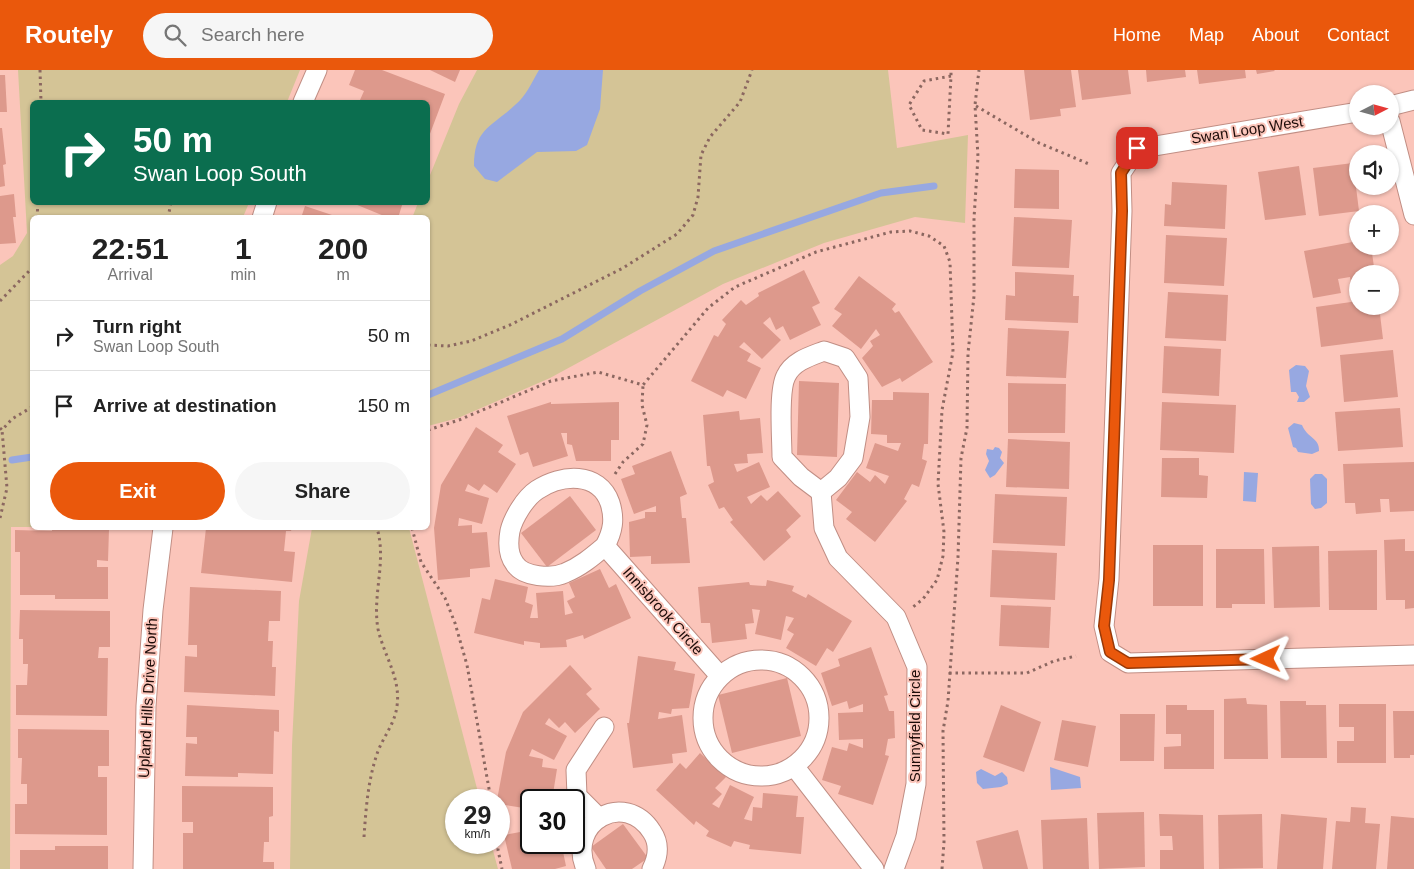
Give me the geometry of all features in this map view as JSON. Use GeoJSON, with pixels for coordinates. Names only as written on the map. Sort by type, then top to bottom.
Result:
{"type":"FeatureCollection","features":[{"type":"Feature","properties":{"kind":"street"},"geometry":{"type":"LineString","coordinates":[[304,100],[317,70]]}},
{"type":"Feature","properties":{"kind":"street"},"geometry":{"type":"LineString","coordinates":[[1399,104],[1414,100]]}},
{"type":"Feature","properties":{"kind":"street","name":"Swan Loop West"},"geometry":{"type":"LineString","coordinates":[[1349,113],[1137,148],[1121,173],[1122,211],[1109,580],[1104,626],[1110,652],[1128,663],[1414,655]]}},
{"type":"Feature","properties":{"kind":"street"},"geometry":{"type":"LineString","coordinates":[[1394,135],[1414,215]]}},
{"type":"Feature","properties":{"kind":"street"},"geometry":{"type":"LineString","coordinates":[[824,351],[845,358],[858,378],[860,416],[853,458],[838,478],[821,492],[801,477],[782,457],[781,411],[786,376],[802,360],[824,351]]}},
{"type":"Feature","properties":{"kind":"street"},"geometry":{"type":"LineString","coordinates":[[572,478],[589,480],[606,492],[613,513],[613,532],[605,546],[582,565],[562,574],[546,576],[529,573],[515,565],[509,548],[510,530],[520,510],[535,491],[553,482],[572,478]]}},
{"type":"Feature","properties":{"kind":"street","name":"Sunnyfield Circle"},"geometry":{"type":"LineString","coordinates":[[821,492],[824,528],[838,558],[896,617],[917,667],[916,784],[906,836],[894,869]]}},
{"type":"Feature","properties":{"kind":"street","name":"Upland Hills Drive North"},"geometry":{"type":"LineString","coordinates":[[142,869],[146,706],[152,610],[163,530]]}},
{"type":"Feature","properties":{"kind":"street","name":"Innisbrook Circle"},"geometry":{"type":"LineString","coordinates":[[605,546],[720,676]]}},
{"type":"Feature","properties":{"kind":"street"},"geometry":{"type":"LineString","coordinates":[[754,660],[764,660],[773,661],[791,668],[806,681],[815,697],[819,716],[817,735],[808,752],[794,766],[777,774],[758,777],[739,773],[722,763],[710,748],[703,729],[703,710],[709,691],[720,676],[736,665],[754,660]]}},
{"type":"Feature","properties":{"kind":"street"},"geometry":{"type":"LineString","coordinates":[[599,818],[576,796],[576,770],[604,727]]}},
{"type":"Feature","properties":{"kind":"street"},"geometry":{"type":"LineString","coordinates":[[794,766],[874,869]]}},
{"type":"Feature","properties":{"kind":"street"},"geometry":{"type":"LineString","coordinates":[[586,869],[582,860],[582,842],[590,826],[599,818],[611,813],[624,812],[637,816],[648,824],[655,836],[658,848],[652,869]]}},
{"type":"Feature","properties":{"kind":"path"},"geometry":{"type":"LineString","coordinates":[[40,70],[41,100]]}},
{"type":"Feature","properties":{"kind":"path"},"geometry":{"type":"LineString","coordinates":[[430,344],[448,346],[471,341],[510,325],[623,268],[678,234],[692,215],[698,198],[701,155],[710,137],[740,102],[752,70]]}},
{"type":"Feature","properties":{"kind":"path"},"geometry":{"type":"LineString","coordinates":[[951,70],[951,76],[948,134],[922,130],[909,105],[924,81],[951,76]]}},
{"type":"Feature","properties":{"kind":"path"},"geometry":{"type":"LineString","coordinates":[[942,869],[944,842],[942,747],[948,700],[958,556],[961,458],[967,428],[968,353],[974,296],[974,218],[978,157],[975,105],[979,70]]}},
{"type":"Feature","properties":{"kind":"path"},"geometry":{"type":"LineString","coordinates":[[975,105],[1039,143],[1089,164]]}},
{"type":"Feature","properties":{"kind":"path"},"geometry":{"type":"LineString","coordinates":[[0,301],[30,270]]}},
{"type":"Feature","properties":{"kind":"path"},"geometry":{"type":"LineString","coordinates":[[606,492],[623,462],[643,444],[647,425],[642,405],[644,385]]}},
{"type":"Feature","properties":{"kind":"path"},"geometry":{"type":"LineString","coordinates":[[0,518],[7,488],[1,429],[12,419],[30,408]]}},
{"type":"Feature","properties":{"kind":"path"},"geometry":{"type":"LineString","coordinates":[[364,837],[369,780],[379,749],[390,729],[397,708],[398,691],[394,671],[384,652],[378,628],[376,599],[381,571],[380,537],[378,530]]}},
{"type":"Feature","properties":{"kind":"path"},"geometry":{"type":"LineString","coordinates":[[413,530],[421,562],[445,598],[455,623],[467,665],[489,789]]}},
{"type":"Feature","properties":{"kind":"path"},"geometry":{"type":"LineString","coordinates":[[949,673],[1027,674],[1054,661],[1076,656]]}},
{"type":"Feature","properties":{"kind":"path"},"geometry":{"type":"LineString","coordinates":[[499,854],[502,869]]}},
{"type":"Feature","properties":{"kind":"shaded area"},"geometry":{"type":"Polygon","coordinates":[[[18,70],[300,70],[288,100],[30,100],[30,205],[248,205],[244,215],[30,215],[30,527],[11,527],[10,869],[0,869],[0,265],[13,256],[27,233],[18,70]]]}},
{"type":"Feature","properties":{"kind":"shaded area"},"geometry":{"type":"Polygon","coordinates":[[[477,70],[888,70],[897,148],[968,135],[965,223],[915,217],[824,243],[723,284],[550,378],[458,418],[430,425],[430,215],[413,215],[417,205],[430,205],[430,175],[459,104],[477,70]]]}},
{"type":"Feature","properties":{"kind":"shaded area"},"geometry":{"type":"Polygon","coordinates":[[[312,530],[410,530],[477,789],[445,789],[445,854],[494,854],[498,869],[290,869],[292,745],[299,601],[312,530]]]}},
{"type":"Feature","properties":{"kind":"water"},"geometry":{"type":"Polygon","coordinates":[[[539,70],[603,70],[600,109],[587,145],[576,151],[537,152],[497,182],[485,179],[474,166],[477,144],[486,130],[519,101],[539,70]]]}},
{"type":"Feature","properties":{"kind":"water"},"geometry":{"type":"Polygon","coordinates":[[[1296,365],[1305,366],[1309,371],[1306,386],[1310,397],[1304,402],[1297,402],[1299,397],[1296,392],[1291,392],[1289,370],[1296,365]]]}},
{"type":"Feature","properties":{"kind":"water"},"geometry":{"type":"Polygon","coordinates":[[[1294,423],[1302,425],[1317,443],[1319,451],[1312,454],[1298,452],[1293,447],[1288,428],[1294,423]]]}},
{"type":"Feature","properties":{"kind":"water"},"geometry":{"type":"Polygon","coordinates":[[[995,447],[999,448],[1002,452],[1000,458],[1004,463],[995,475],[990,478],[985,470],[989,461],[986,454],[987,449],[993,450],[995,447]]]}},
{"type":"Feature","properties":{"kind":"water"},"geometry":{"type":"Polygon","coordinates":[[[1244,472],[1258,473],[1256,502],[1243,501],[1244,472]]]}},
{"type":"Feature","properties":{"kind":"water"},"geometry":{"type":"Polygon","coordinates":[[[1315,474],[1322,474],[1327,479],[1327,503],[1321,508],[1315,509],[1311,504],[1310,479],[1315,474]]]}},
{"type":"Feature","properties":{"kind":"water"},"geometry":{"type":"Polygon","coordinates":[[[1050,767],[1080,777],[1081,788],[1051,790],[1050,767]]]}},
{"type":"Feature","properties":{"kind":"water"},"geometry":{"type":"Polygon","coordinates":[[[981,769],[995,776],[1002,772],[1007,777],[1008,784],[1001,787],[983,789],[977,783],[976,772],[981,769]]]}},
{"type":"Feature","properties":{"kind":"building"},"geometry":{"type":"Polygon","coordinates":[[[355,70],[382,70],[445,94],[430,134],[430,100],[360,100],[364,91],[349,85],[355,70]]]}},
{"type":"Feature","properties":{"kind":"building"},"geometry":{"type":"Polygon","coordinates":[[[430,70],[460,70],[455,82],[430,70]]]}},
{"type":"Feature","properties":{"kind":"building"},"geometry":{"type":"Polygon","coordinates":[[[1024,70],[1071,70],[1076,107],[1060,109],[1061,116],[1030,120],[1024,70]]]}},
{"type":"Feature","properties":{"kind":"building"},"geometry":{"type":"Polygon","coordinates":[[[1078,70],[1128,70],[1131,94],[1082,100],[1078,70]]]}},
{"type":"Feature","properties":{"kind":"building"},"geometry":{"type":"Polygon","coordinates":[[[1146,70],[1185,70],[1186,77],[1147,82],[1146,70]]]}},
{"type":"Feature","properties":{"kind":"building"},"geometry":{"type":"Polygon","coordinates":[[[1197,70],[1245,70],[1246,78],[1199,84],[1197,70]]]}},
{"type":"Feature","properties":{"kind":"building"},"geometry":{"type":"Polygon","coordinates":[[[1256,70],[1274,70],[1275,71],[1257,74],[1256,70]]]}},
{"type":"Feature","properties":{"kind":"building"},"geometry":{"type":"Polygon","coordinates":[[[0,75],[5,75],[7,112],[0,112],[0,75]]]}},
{"type":"Feature","properties":{"kind":"building"},"geometry":{"type":"Polygon","coordinates":[[[0,128],[2,128],[6,164],[3,165],[5,186],[0,187],[0,128]]]}},
{"type":"Feature","properties":{"kind":"building"},"geometry":{"type":"Polygon","coordinates":[[[1349,164],[1349,195],[1357,195],[1358,205],[1349,205],[1349,212],[1319,216],[1313,168],[1349,164]]]}},
{"type":"Feature","properties":{"kind":"building"},"geometry":{"type":"Polygon","coordinates":[[[1299,166],[1306,215],[1265,220],[1258,172],[1299,166]]]}},
{"type":"Feature","properties":{"kind":"building"},"geometry":{"type":"Polygon","coordinates":[[[1015,169],[1059,170],[1059,209],[1014,208],[1015,169]]]}},
{"type":"Feature","properties":{"kind":"building"},"geometry":{"type":"Polygon","coordinates":[[[1172,182],[1227,185],[1225,229],[1164,226],[1165,204],[1171,205],[1172,182]]]}},
{"type":"Feature","properties":{"kind":"building"},"geometry":{"type":"Polygon","coordinates":[[[14,194],[16,217],[13,217],[16,243],[0,244],[0,196],[14,194]]]}},
{"type":"Feature","properties":{"kind":"building"},"geometry":{"type":"Polygon","coordinates":[[[357,205],[402,205],[399,215],[382,215],[357,205]]]}},
{"type":"Feature","properties":{"kind":"building"},"geometry":{"type":"Polygon","coordinates":[[[305,206],[332,215],[302,215],[305,206]]]}},
{"type":"Feature","properties":{"kind":"building"},"geometry":{"type":"Polygon","coordinates":[[[1014,217],[1072,220],[1069,268],[1012,266],[1014,217]]]}},
{"type":"Feature","properties":{"kind":"building"},"geometry":{"type":"Polygon","coordinates":[[[1166,235],[1227,238],[1224,286],[1164,283],[1166,235]]]}},
{"type":"Feature","properties":{"kind":"building"},"geometry":{"type":"Polygon","coordinates":[[[1349,243],[1349,255],[1372,255],[1374,265],[1349,265],[1349,277],[1338,279],[1341,293],[1313,298],[1304,251],[1349,243]]]}},
{"type":"Feature","properties":{"kind":"building"},"geometry":{"type":"Polygon","coordinates":[[[804,270],[820,303],[812,307],[821,325],[790,340],[783,326],[776,330],[770,317],[763,323],[781,340],[762,359],[744,342],[739,347],[751,354],[747,361],[761,368],[746,399],[727,390],[723,397],[691,381],[714,335],[718,337],[726,324],[722,320],[741,300],[746,305],[759,296],[758,293],[804,270]]]}},
{"type":"Feature","properties":{"kind":"building"},"geometry":{"type":"Polygon","coordinates":[[[1015,272],[1074,275],[1073,296],[1079,296],[1078,323],[1005,320],[1006,295],[1015,296],[1015,272]]]}},
{"type":"Feature","properties":{"kind":"building"},"geometry":{"type":"Polygon","coordinates":[[[859,276],[896,304],[892,309],[895,313],[899,311],[933,362],[902,382],[900,378],[882,387],[862,358],[873,346],[870,341],[880,335],[876,329],[861,349],[832,326],[842,314],[834,309],[859,276]]]}},
{"type":"Feature","properties":{"kind":"building"},"geometry":{"type":"Polygon","coordinates":[[[1168,292],[1228,295],[1226,341],[1165,338],[1168,292]]]}},
{"type":"Feature","properties":{"kind":"building"},"geometry":{"type":"Polygon","coordinates":[[[1349,302],[1349,315],[1380,315],[1383,339],[1321,347],[1316,307],[1349,302]]]}},
{"type":"Feature","properties":{"kind":"building"},"geometry":{"type":"Polygon","coordinates":[[[1008,328],[1069,331],[1066,378],[1006,376],[1008,328]]]}},
{"type":"Feature","properties":{"kind":"building"},"geometry":{"type":"Polygon","coordinates":[[[1164,346],[1221,349],[1219,396],[1162,393],[1164,346]]]}},
{"type":"Feature","properties":{"kind":"building"},"geometry":{"type":"Polygon","coordinates":[[[1393,350],[1398,397],[1344,402],[1340,355],[1393,350]]]}},
{"type":"Feature","properties":{"kind":"building"},"geometry":{"type":"Polygon","coordinates":[[[799,381],[839,383],[837,457],[797,455],[799,381]]]}},
{"type":"Feature","properties":{"kind":"building"},"geometry":{"type":"Polygon","coordinates":[[[1008,383],[1066,384],[1065,433],[1008,433],[1008,383]]]}},
{"type":"Feature","properties":{"kind":"building"},"geometry":{"type":"Polygon","coordinates":[[[893,392],[929,393],[928,444],[924,444],[922,459],[927,461],[919,487],[912,484],[904,499],[907,501],[875,542],[846,519],[852,512],[836,500],[857,472],[870,482],[875,475],[885,484],[889,476],[866,468],[875,443],[898,451],[901,443],[887,443],[887,435],[871,434],[872,400],[893,400],[893,392]]]}},
{"type":"Feature","properties":{"kind":"building"},"geometry":{"type":"Polygon","coordinates":[[[551,402],[551,404],[619,402],[619,440],[611,440],[611,461],[576,461],[572,445],[567,444],[567,433],[561,433],[568,456],[533,467],[528,452],[520,455],[507,416],[551,402]]]}},
{"type":"Feature","properties":{"kind":"building"},"geometry":{"type":"Polygon","coordinates":[[[1162,402],[1236,405],[1234,453],[1160,450],[1162,402]]]}},
{"type":"Feature","properties":{"kind":"building"},"geometry":{"type":"Polygon","coordinates":[[[1400,408],[1403,447],[1338,451],[1335,412],[1400,408]]]}},
{"type":"Feature","properties":{"kind":"building"},"geometry":{"type":"Polygon","coordinates":[[[739,411],[740,420],[760,418],[763,453],[747,454],[748,463],[734,464],[737,472],[759,462],[770,487],[747,497],[751,504],[761,495],[767,501],[778,491],[801,516],[786,530],[791,537],[764,561],[730,522],[733,520],[724,507],[719,509],[708,485],[714,482],[710,466],[707,466],[703,415],[739,411]]]}},
{"type":"Feature","properties":{"kind":"building"},"geometry":{"type":"Polygon","coordinates":[[[476,427],[503,445],[498,452],[516,464],[497,493],[484,484],[479,491],[468,484],[465,491],[489,498],[482,524],[459,518],[458,526],[472,525],[472,533],[487,532],[490,567],[470,569],[470,577],[438,580],[434,528],[441,485],[476,427]]]}},
{"type":"Feature","properties":{"kind":"building"},"geometry":{"type":"Polygon","coordinates":[[[1008,439],[1070,442],[1069,489],[1006,487],[1008,439]]]}},
{"type":"Feature","properties":{"kind":"building"},"geometry":{"type":"Polygon","coordinates":[[[671,451],[687,494],[680,497],[682,518],[686,518],[690,563],[651,564],[651,556],[630,557],[629,522],[645,518],[645,512],[656,512],[656,506],[634,514],[621,479],[635,474],[632,466],[671,451]]]}},
{"type":"Feature","properties":{"kind":"building"},"geometry":{"type":"Polygon","coordinates":[[[1162,458],[1199,458],[1199,475],[1208,476],[1207,498],[1161,497],[1162,458]]]}},
{"type":"Feature","properties":{"kind":"building"},"geometry":{"type":"Polygon","coordinates":[[[1414,462],[1414,511],[1390,512],[1389,499],[1380,499],[1381,512],[1356,514],[1355,503],[1345,503],[1343,464],[1414,462]]]}},
{"type":"Feature","properties":{"kind":"building"},"geometry":{"type":"Polygon","coordinates":[[[995,494],[1067,497],[1065,546],[993,543],[995,494]]]}},
{"type":"Feature","properties":{"kind":"building"},"geometry":{"type":"Polygon","coordinates":[[[570,496],[596,530],[547,567],[521,533],[570,496]]]}},
{"type":"Feature","properties":{"kind":"building"},"geometry":{"type":"Polygon","coordinates":[[[15,530],[109,530],[108,561],[97,560],[97,567],[108,567],[108,599],[55,599],[55,595],[20,595],[20,552],[15,552],[15,530]]]}},
{"type":"Feature","properties":{"kind":"building"},"geometry":{"type":"Polygon","coordinates":[[[206,530],[291,530],[286,531],[284,551],[295,552],[292,582],[201,573],[206,530]]]}},
{"type":"Feature","properties":{"kind":"building"},"geometry":{"type":"Polygon","coordinates":[[[1405,539],[1405,551],[1414,551],[1414,608],[1405,609],[1405,600],[1386,600],[1384,540],[1405,539]]]}},
{"type":"Feature","properties":{"kind":"building"},"geometry":{"type":"Polygon","coordinates":[[[1153,545],[1203,545],[1203,606],[1153,606],[1153,545]]]}},
{"type":"Feature","properties":{"kind":"building"},"geometry":{"type":"Polygon","coordinates":[[[1319,546],[1320,607],[1274,608],[1272,547],[1319,546]]]}},
{"type":"Feature","properties":{"kind":"building"},"geometry":{"type":"Polygon","coordinates":[[[1216,549],[1264,549],[1265,604],[1232,604],[1232,608],[1216,608],[1216,549]]]}},
{"type":"Feature","properties":{"kind":"building"},"geometry":{"type":"Polygon","coordinates":[[[992,550],[1057,553],[1055,600],[990,597],[992,550]]]}},
{"type":"Feature","properties":{"kind":"building"},"geometry":{"type":"Polygon","coordinates":[[[1377,550],[1377,610],[1329,610],[1328,551],[1377,550]]]}},
{"type":"Feature","properties":{"kind":"building"},"geometry":{"type":"Polygon","coordinates":[[[600,569],[609,588],[616,584],[631,618],[584,639],[583,635],[566,640],[567,647],[540,648],[540,643],[524,641],[524,645],[474,633],[482,598],[490,600],[495,579],[528,587],[525,602],[533,605],[530,618],[538,618],[536,593],[563,591],[565,615],[573,613],[567,601],[575,597],[569,583],[600,569]]]}},
{"type":"Feature","properties":{"kind":"building"},"geometry":{"type":"Polygon","coordinates":[[[767,580],[794,586],[792,591],[806,598],[808,594],[852,621],[833,652],[827,648],[816,666],[786,648],[794,634],[787,630],[794,618],[786,616],[781,640],[755,634],[760,610],[752,609],[754,623],[745,624],[747,639],[712,643],[710,623],[701,623],[698,587],[749,582],[750,585],[766,586],[767,580]]]}},
{"type":"Feature","properties":{"kind":"building"},"geometry":{"type":"Polygon","coordinates":[[[190,587],[281,591],[280,621],[269,621],[268,641],[273,641],[272,667],[276,667],[275,696],[184,692],[185,656],[197,657],[197,645],[188,645],[190,587]]]}},
{"type":"Feature","properties":{"kind":"building"},"geometry":{"type":"Polygon","coordinates":[[[1001,605],[1051,607],[1049,648],[999,646],[1001,605]]]}},
{"type":"Feature","properties":{"kind":"building"},"geometry":{"type":"Polygon","coordinates":[[[20,610],[110,611],[110,647],[99,647],[98,658],[108,658],[107,716],[16,715],[16,685],[27,685],[28,664],[23,664],[23,639],[19,639],[20,610]]]}},
{"type":"Feature","properties":{"kind":"building"},"geometry":{"type":"Polygon","coordinates":[[[871,647],[888,695],[884,696],[889,711],[894,711],[895,738],[888,739],[885,755],[889,756],[873,805],[838,794],[841,786],[822,780],[832,747],[847,751],[849,743],[863,748],[863,739],[839,740],[838,713],[863,712],[863,704],[849,709],[847,701],[832,706],[821,673],[840,666],[838,659],[871,647]]]}},
{"type":"Feature","properties":{"kind":"building"},"geometry":{"type":"Polygon","coordinates":[[[638,656],[676,662],[674,670],[695,674],[689,708],[672,709],[671,714],[659,712],[658,719],[682,715],[687,752],[672,754],[673,763],[633,768],[627,723],[629,723],[638,656]]]}},
{"type":"Feature","properties":{"kind":"building"},"geometry":{"type":"Polygon","coordinates":[[[570,665],[592,689],[586,694],[600,709],[575,733],[565,722],[559,728],[549,718],[545,724],[567,736],[554,760],[532,749],[529,756],[543,759],[542,767],[557,769],[554,789],[520,789],[520,807],[510,806],[510,789],[499,789],[506,752],[523,712],[570,665]]]}},
{"type":"Feature","properties":{"kind":"building"},"geometry":{"type":"Polygon","coordinates":[[[787,678],[801,736],[732,753],[718,695],[787,678]]]}},
{"type":"Feature","properties":{"kind":"building"},"geometry":{"type":"Polygon","coordinates":[[[1246,698],[1247,704],[1267,705],[1268,759],[1224,759],[1224,699],[1246,698]]]}},
{"type":"Feature","properties":{"kind":"building"},"geometry":{"type":"Polygon","coordinates":[[[1280,701],[1306,701],[1306,705],[1326,705],[1327,758],[1281,758],[1280,701]]]}},
{"type":"Feature","properties":{"kind":"building"},"geometry":{"type":"Polygon","coordinates":[[[1339,704],[1386,704],[1386,763],[1337,763],[1337,741],[1354,741],[1354,727],[1339,727],[1339,704]]]}},
{"type":"Feature","properties":{"kind":"building"},"geometry":{"type":"Polygon","coordinates":[[[187,705],[279,710],[279,732],[274,731],[273,774],[238,773],[238,777],[185,776],[186,743],[197,744],[197,737],[186,737],[187,705]]]}},
{"type":"Feature","properties":{"kind":"building"},"geometry":{"type":"Polygon","coordinates":[[[1001,705],[1041,722],[1024,772],[983,757],[1001,705]]]}},
{"type":"Feature","properties":{"kind":"building"},"geometry":{"type":"Polygon","coordinates":[[[1166,705],[1187,705],[1187,710],[1214,710],[1214,769],[1164,769],[1164,747],[1181,746],[1181,734],[1166,734],[1166,705]]]}},
{"type":"Feature","properties":{"kind":"building"},"geometry":{"type":"Polygon","coordinates":[[[1393,711],[1414,711],[1414,755],[1410,755],[1410,758],[1394,758],[1393,711]]]}},
{"type":"Feature","properties":{"kind":"building"},"geometry":{"type":"Polygon","coordinates":[[[1120,714],[1155,714],[1154,761],[1120,761],[1120,714]]]}},
{"type":"Feature","properties":{"kind":"building"},"geometry":{"type":"Polygon","coordinates":[[[1062,720],[1096,726],[1088,767],[1054,760],[1062,720]]]}},
{"type":"Feature","properties":{"kind":"building"},"geometry":{"type":"Polygon","coordinates":[[[18,729],[109,730],[109,766],[98,766],[98,777],[107,777],[107,835],[15,834],[15,804],[27,804],[27,784],[21,784],[22,758],[18,758],[18,729]]]}},
{"type":"Feature","properties":{"kind":"building"},"geometry":{"type":"Polygon","coordinates":[[[700,753],[726,777],[715,788],[722,794],[712,804],[719,808],[730,785],[754,797],[744,819],[752,821],[753,807],[762,808],[763,793],[798,796],[796,817],[804,817],[801,854],[749,849],[750,845],[734,841],[731,847],[706,836],[709,831],[696,821],[694,825],[656,790],[680,763],[686,769],[700,753]]]}},
{"type":"Feature","properties":{"kind":"building"},"geometry":{"type":"Polygon","coordinates":[[[182,786],[273,787],[273,816],[269,817],[269,842],[264,842],[263,862],[274,862],[274,869],[183,869],[183,833],[193,833],[193,822],[182,822],[182,786]]]}},
{"type":"Feature","properties":{"kind":"building"},"geometry":{"type":"Polygon","coordinates":[[[1351,807],[1366,808],[1365,823],[1380,824],[1376,869],[1332,869],[1336,821],[1350,822],[1351,807]]]}},
{"type":"Feature","properties":{"kind":"building"},"geometry":{"type":"Polygon","coordinates":[[[1144,812],[1145,867],[1099,869],[1097,813],[1144,812]]]}},
{"type":"Feature","properties":{"kind":"building"},"geometry":{"type":"Polygon","coordinates":[[[1159,814],[1203,815],[1204,869],[1160,869],[1160,850],[1173,850],[1172,836],[1160,836],[1159,814]]]}},
{"type":"Feature","properties":{"kind":"building"},"geometry":{"type":"Polygon","coordinates":[[[1262,814],[1263,868],[1219,869],[1218,815],[1262,814]]]}},
{"type":"Feature","properties":{"kind":"building"},"geometry":{"type":"Polygon","coordinates":[[[1281,814],[1327,818],[1323,869],[1277,869],[1281,814]]]}},
{"type":"Feature","properties":{"kind":"building"},"geometry":{"type":"Polygon","coordinates":[[[1391,816],[1414,818],[1414,869],[1387,869],[1391,816]]]}},
{"type":"Feature","properties":{"kind":"building"},"geometry":{"type":"Polygon","coordinates":[[[1087,818],[1089,869],[1043,869],[1041,820],[1087,818]]]}},
{"type":"Feature","properties":{"kind":"building"},"geometry":{"type":"Polygon","coordinates":[[[623,824],[648,858],[632,869],[606,869],[591,847],[623,824]]]}},
{"type":"Feature","properties":{"kind":"building"},"geometry":{"type":"Polygon","coordinates":[[[1018,830],[1028,869],[983,869],[976,841],[1018,830]]]}},
{"type":"Feature","properties":{"kind":"building"},"geometry":{"type":"Polygon","coordinates":[[[520,832],[520,854],[564,854],[566,866],[555,869],[512,869],[508,854],[510,854],[510,834],[520,832]]]}},
{"type":"Feature","properties":{"kind":"building"},"geometry":{"type":"Polygon","coordinates":[[[55,846],[108,846],[108,869],[20,869],[20,850],[55,850],[55,846]]]}},
{"type":"Feature","properties":{"kind":"waterway"},"geometry":{"type":"LineString","coordinates":[[430,394],[562,339],[640,291],[714,251],[881,193],[934,186]]}},
{"type":"Feature","properties":{"kind":"waterway"},"geometry":{"type":"LineString","coordinates":[[12,460],[30,457]]}},
{"type":"Feature","properties":{"kind":"route"},"geometry":{"type":"LineString","coordinates":[[1137,148],[1121,173],[1122,211],[1109,580],[1104,626],[1110,652],[1128,663],[1266,659]]}}]}
